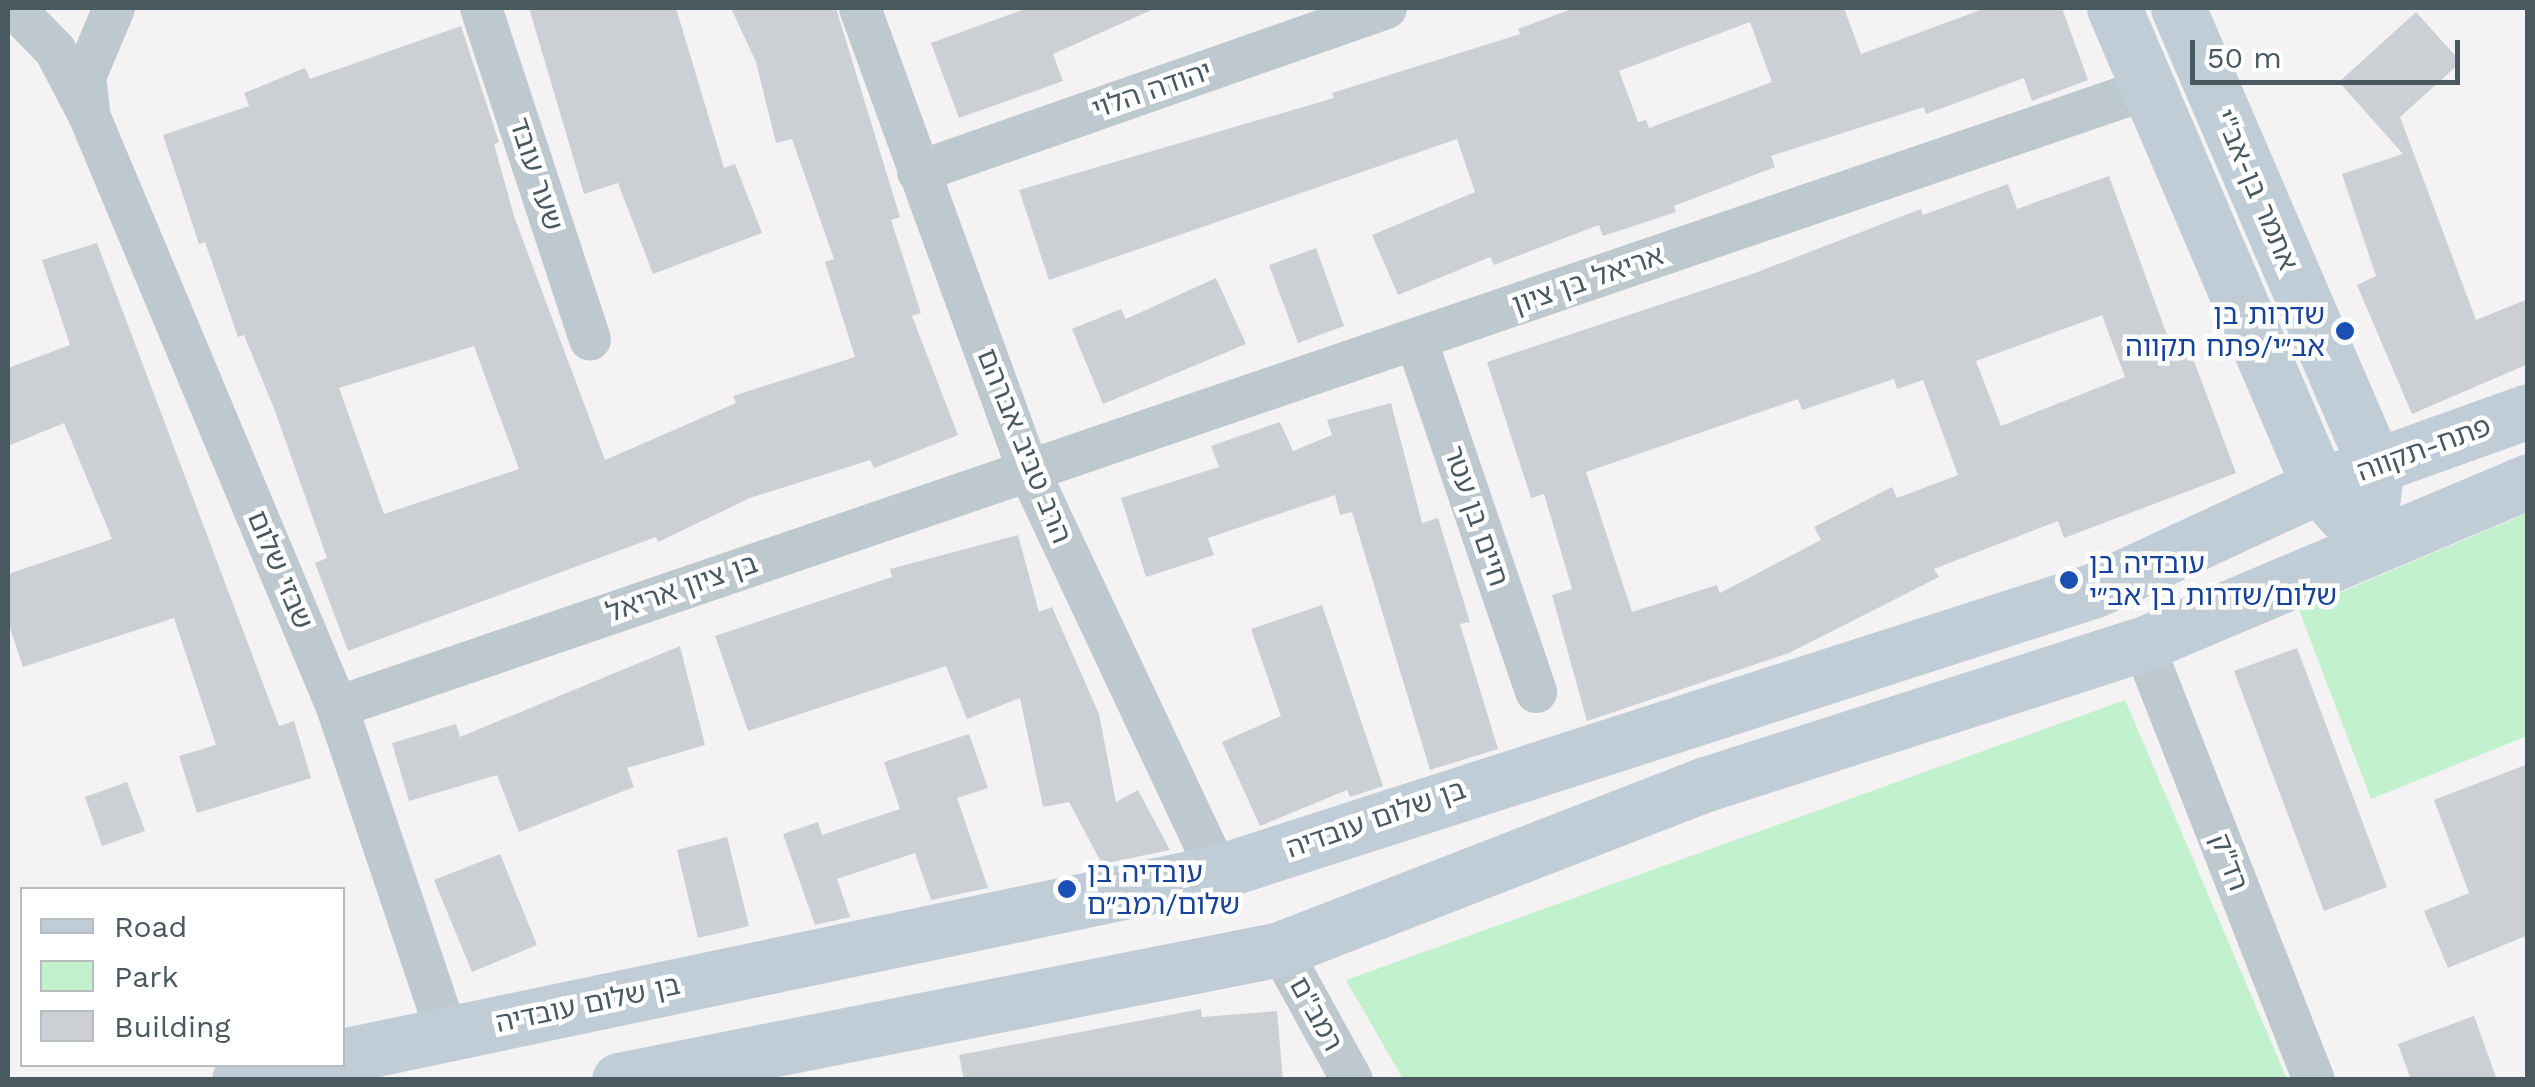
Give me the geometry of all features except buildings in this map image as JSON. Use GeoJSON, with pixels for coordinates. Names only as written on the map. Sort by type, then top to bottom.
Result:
{"type":"FeatureCollection","features":[{"type":"Feature","properties":{"kind":"main road"},"geometry":{"type":"LineString","coordinates":[[2114,8],[2319,486],[2369,544]]}},
{"type":"Feature","properties":{"kind":"main road","name":"אתמר בן-אב\"י"},"geometry":{"type":"LineString","coordinates":[[2178,8],[2376,468],[2369,544]]}},
{"type":"Feature","properties":{"kind":"main road","name":"פתח-תקווה"},"geometry":{"type":"LineString","coordinates":[[2319,486],[2528,411]]}},
{"type":"Feature","properties":{"kind":"main road"},"geometry":{"type":"LineString","coordinates":[[619,1080],[1280,949],[1706,784],[2143,644],[2369,544],[2528,481]]}},
{"type":"Feature","properties":{"kind":"main road","name":"בן שלום עובדיה"},"geometry":{"type":"LineString","coordinates":[[345,1055],[1218,872],[2095,590],[2319,486]]}},
{"type":"Feature","properties":{"kind":"main road"},"geometry":{"type":"LineString","coordinates":[[239,1080],[293,1067]]}},
{"type":"Feature","properties":{"kind":"street","name":"שבזי שלום"},"geometry":{"type":"LineString","coordinates":[[14,8],[55,50],[89,115],[338,707],[446,1033]]}},
{"type":"Feature","properties":{"kind":"street","name":"שבזי שלום"},"geometry":{"type":"LineString","coordinates":[[89,115],[85,77],[114,8]]}},
{"type":"Feature","properties":{"kind":"street","name":"שער עובד"},"geometry":{"type":"LineString","coordinates":[[481,8],[590,340]]}},
{"type":"Feature","properties":{"kind":"street","name":"הרב טביב אברהם"},"geometry":{"type":"LineString","coordinates":[[860,8],[1028,469],[1218,872]]}},
{"type":"Feature","properties":{"kind":"street","name":"יהודה הלוי"},"geometry":{"type":"LineString","coordinates":[[918,172],[1386,8]]}},
{"type":"Feature","properties":{"kind":"street","name":"אריאל בן ציון"},"geometry":{"type":"LineString","coordinates":[[1028,469],[2147,89]]}},
{"type":"Feature","properties":{"kind":"street","name":"חיים בן עטר"},"geometry":{"type":"LineString","coordinates":[[1416,339],[1536,692]]}},
{"type":"Feature","properties":{"kind":"street","name":"בן ציון אריאל"},"geometry":{"type":"LineString","coordinates":[[338,707],[1028,469]]}},
{"type":"Feature","properties":{"kind":"street","name":"רד\"ק"},"geometry":{"type":"LineString","coordinates":[[2143,644],[2314,1080]]}},
{"type":"Feature","properties":{"kind":"street","name":"רמב\"ם"},"geometry":{"type":"LineString","coordinates":[[1280,949],[1352,1080]]}},
{"type":"Feature","properties":{"kind":"green space"},"geometry":{"type":"Polygon","coordinates":[[[2527,513],[2527,736],[2371,799],[2299,610],[2527,513]]]}},
{"type":"Feature","properties":{"kind":"green space"},"geometry":{"type":"Polygon","coordinates":[[[2125,700],[2287,1079],[1403,1079],[1346,980],[2125,700]]]}},
{"type":"Feature","properties":{"kind":"place","name":"שדרות בן אב״י/פתח תקווה"},"geometry":{"type":"Point","coordinates":[2345,331]}},
{"type":"Feature","properties":{"kind":"place","name":"עובדיה בן שלום/שדרות בן אב״י"},"geometry":{"type":"Point","coordinates":[2069,580]}},
{"type":"Feature","properties":{"kind":"place","name":"עובדיה בן שלום/רמב״ם"},"geometry":{"type":"Point","coordinates":[1067,889]}}]}
